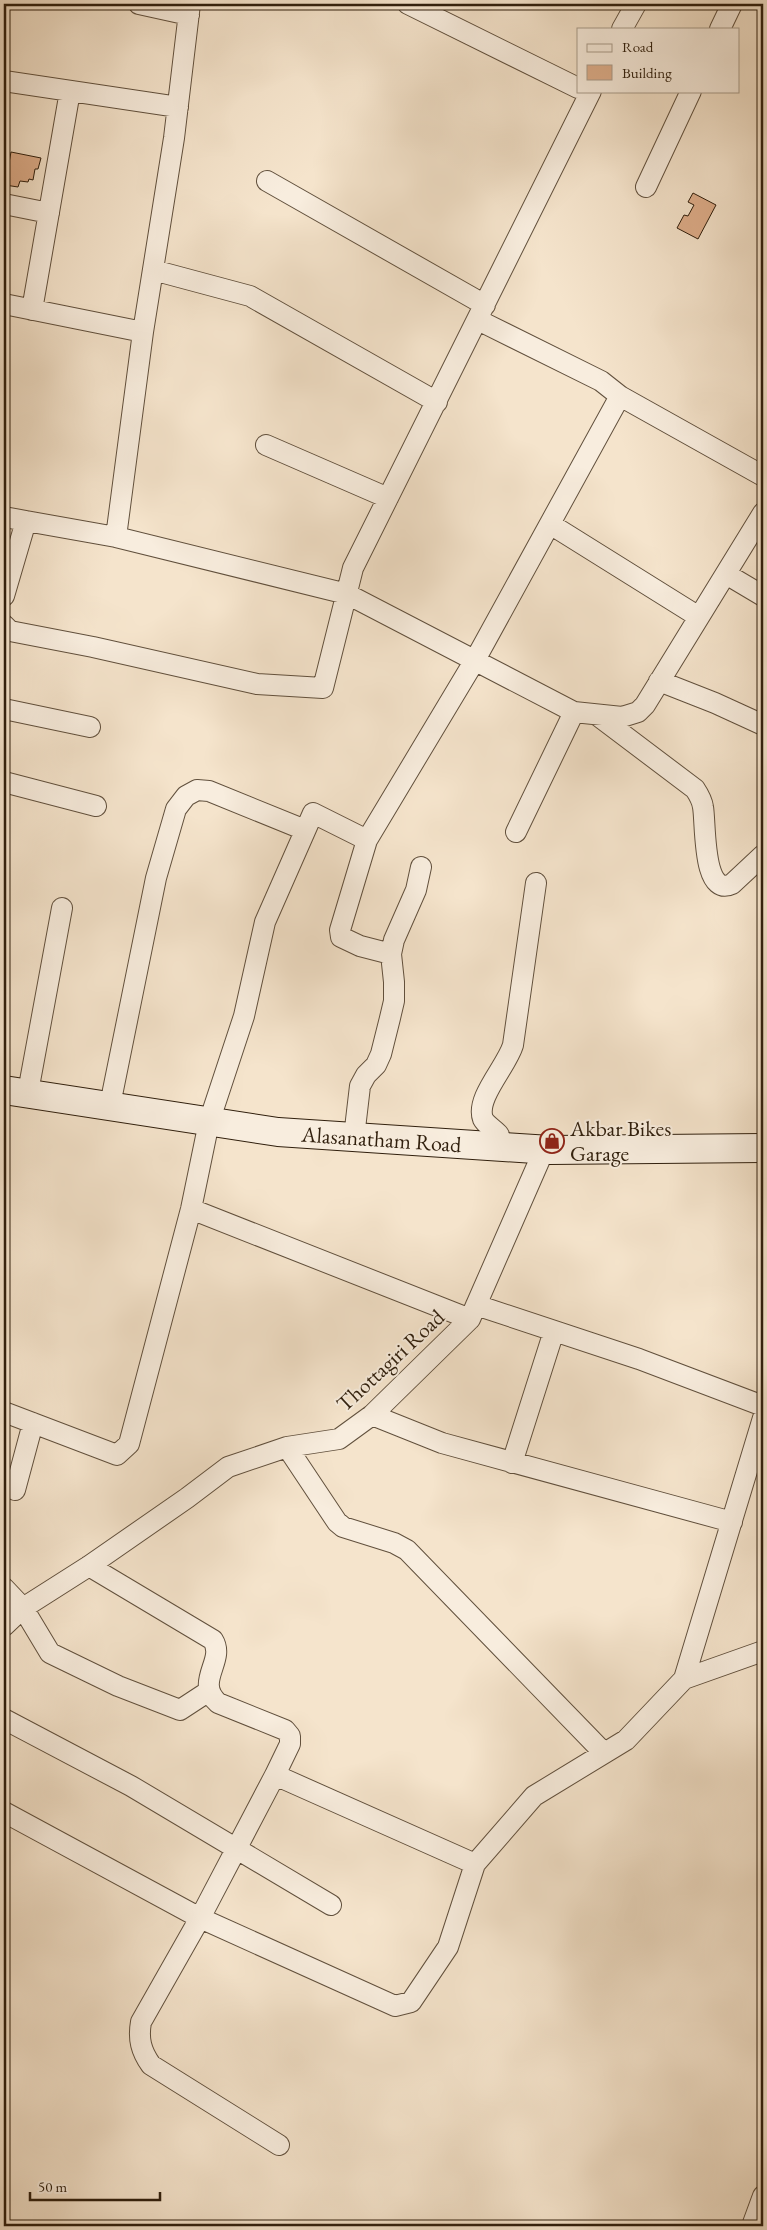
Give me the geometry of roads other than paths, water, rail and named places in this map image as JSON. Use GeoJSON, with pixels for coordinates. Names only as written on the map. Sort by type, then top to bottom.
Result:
{"type":"FeatureCollection","features":[{"type":"Feature","properties":{"kind":"main road","name":"Alasanatham Road"},"geometry":{"type":"LineString","coordinates":[[16,1091],[278,1132],[544,1150],[763,1148]]}},
{"type":"Feature","properties":{"kind":"street"},"geometry":{"type":"LineString","coordinates":[[116,537],[143,332],[178,108],[190,9],[139,4]]}},
{"type":"Feature","properties":{"kind":"street"},"geometry":{"type":"LineString","coordinates":[[408,4],[577,87]]}},
{"type":"Feature","properties":{"kind":"street"},"geometry":{"type":"LineString","coordinates":[[623,28],[636,4]]}},
{"type":"Feature","properties":{"kind":"street"},"geometry":{"type":"LineString","coordinates":[[720,28],[732,4]]}},
{"type":"Feature","properties":{"kind":"street"},"geometry":{"type":"LineString","coordinates":[[4,81],[178,108]]}},
{"type":"Feature","properties":{"kind":"street"},"geometry":{"type":"LineString","coordinates":[[32,310],[70,91]]}},
{"type":"Feature","properties":{"kind":"street"},"geometry":{"type":"LineString","coordinates":[[4,625],[10,631],[93,647],[257,684],[323,688],[353,568],[482,312],[586,92]]}},
{"type":"Feature","properties":{"kind":"street"},"geometry":{"type":"LineString","coordinates":[[646,187],[691,92]]}},
{"type":"Feature","properties":{"kind":"street"},"geometry":{"type":"LineString","coordinates":[[267,181],[482,312],[601,381],[620,396],[763,476]]}},
{"type":"Feature","properties":{"kind":"street"},"geometry":{"type":"LineString","coordinates":[[4,204],[49,213]]}},
{"type":"Feature","properties":{"kind":"street"},"geometry":{"type":"LineString","coordinates":[[153,270],[250,296],[437,402]]}},
{"type":"Feature","properties":{"kind":"street"},"geometry":{"type":"LineString","coordinates":[[4,304],[143,332]]}},
{"type":"Feature","properties":{"kind":"street"},"geometry":{"type":"LineString","coordinates":[[391,954],[360,946],[341,937],[340,930],[367,840],[475,660],[620,396]]}},
{"type":"Feature","properties":{"kind":"street"},"geometry":{"type":"LineString","coordinates":[[266,445],[388,498]]}},
{"type":"Feature","properties":{"kind":"street"},"geometry":{"type":"LineString","coordinates":[[4,517],[24,529],[116,537],[346,594],[574,712],[622,717],[638,712],[763,513]]}},
{"type":"Feature","properties":{"kind":"street"},"geometry":{"type":"LineString","coordinates":[[550,524],[699,617]]}},
{"type":"Feature","properties":{"kind":"street"},"geometry":{"type":"LineString","coordinates":[[4,554],[24,529]]}},
{"type":"Feature","properties":{"kind":"street"},"geometry":{"type":"LineString","coordinates":[[4,596],[24,529]]}},
{"type":"Feature","properties":{"kind":"street"},"geometry":{"type":"LineString","coordinates":[[726,574],[763,596]]}},
{"type":"Feature","properties":{"kind":"street"},"geometry":{"type":"LineString","coordinates":[[659,681],[715,703],[763,725]]}},
{"type":"Feature","properties":{"kind":"street"},"geometry":{"type":"LineString","coordinates":[[4,709],[90,727]]}},
{"type":"Feature","properties":{"kind":"street"},"geometry":{"type":"LineString","coordinates":[[516,832],[574,712]]}},
{"type":"Feature","properties":{"kind":"street"},"geometry":{"type":"LineString","coordinates":[[597,715],[695,789],[704,809],[708,859],[713,879],[717,884],[728,886],[732,884],[763,855]]}},
{"type":"Feature","properties":{"kind":"street"},"geometry":{"type":"LineString","coordinates":[[4,782],[96,806]]}},
{"type":"Feature","properties":{"kind":"street"},"geometry":{"type":"LineString","coordinates":[[110,1105],[156,878],[176,809],[186,796],[197,790],[210,791],[305,830]]}},
{"type":"Feature","properties":{"kind":"street"},"geometry":{"type":"LineString","coordinates":[[4,1412],[117,1455],[129,1444],[192,1209],[209,1122],[244,1016],[266,922],[313,813],[367,840]]}},
{"type":"Feature","properties":{"kind":"street"},"geometry":{"type":"LineString","coordinates":[[354,1137],[360,1086],[381,1054],[390,1018],[394,982],[391,954],[394,940],[416,890],[421,866]]}},
{"type":"Feature","properties":{"kind":"street"},"geometry":{"type":"LineString","coordinates":[[500,1147],[499,1136],[485,1122],[482,1108],[484,1097],[504,1067],[512,1045],[536,883]]}},
{"type":"Feature","properties":{"kind":"street"},"geometry":{"type":"LineString","coordinates":[[16,1091],[62,908]]}},
{"type":"Feature","properties":{"kind":"street","name":"Thottagiri Road"},"geometry":{"type":"LineString","coordinates":[[4,1626],[23,1608],[89,1566],[228,1467],[287,1448],[339,1439],[372,1415],[473,1312],[544,1150]]}},
{"type":"Feature","properties":{"kind":"street"},"geometry":{"type":"LineString","coordinates":[[192,1209],[473,1312],[554,1331],[639,1358],[763,1406]]}},
{"type":"Feature","properties":{"kind":"street"},"geometry":{"type":"LineString","coordinates":[[512,1463],[554,1331]]}},
{"type":"Feature","properties":{"kind":"street"},"geometry":{"type":"LineString","coordinates":[[372,1415],[442,1443],[732,1522]]}},
{"type":"Feature","properties":{"kind":"street"},"geometry":{"type":"LineString","coordinates":[[4,1812],[200,1918],[395,2006],[411,2002],[448,1947],[475,1864],[534,1796],[626,1740],[684,1679],[763,1418]]}},
{"type":"Feature","properties":{"kind":"street"},"geometry":{"type":"LineString","coordinates":[[15,1490],[33,1424]]}},
{"type":"Feature","properties":{"kind":"street"},"geometry":{"type":"LineString","coordinates":[[287,1448],[336,1522],[343,1527],[394,1543],[407,1550],[604,1753]]}},
{"type":"Feature","properties":{"kind":"street"},"geometry":{"type":"LineString","coordinates":[[89,1566],[212,1640],[217,1651],[208,1681],[209,1691],[218,1703],[289,1733],[290,1744],[275,1775],[200,1918],[141,2022],[138,2035],[144,2056],[151,2065],[279,2145]]}},
{"type":"Feature","properties":{"kind":"street"},"geometry":{"type":"LineString","coordinates":[[4,1588],[23,1608],[50,1652],[118,1686],[180,1710],[209,1691]]}},
{"type":"Feature","properties":{"kind":"street"},"geometry":{"type":"LineString","coordinates":[[684,1679],[763,1651]]}},
{"type":"Feature","properties":{"kind":"street"},"geometry":{"type":"LineString","coordinates":[[4,1719],[131,1786],[331,1905]]}},
{"type":"Feature","properties":{"kind":"street"},"geometry":{"type":"LineString","coordinates":[[275,1775],[475,1864]]}},
{"type":"Feature","properties":{"kind":"street"},"geometry":{"type":"LineString","coordinates":[[752,2226],[763,2196]]}},
{"type":"Feature","properties":{"kind":"place","name":"Akbar Bikes Garage"},"geometry":{"type":"Point","coordinates":[552,1141]}}]}
